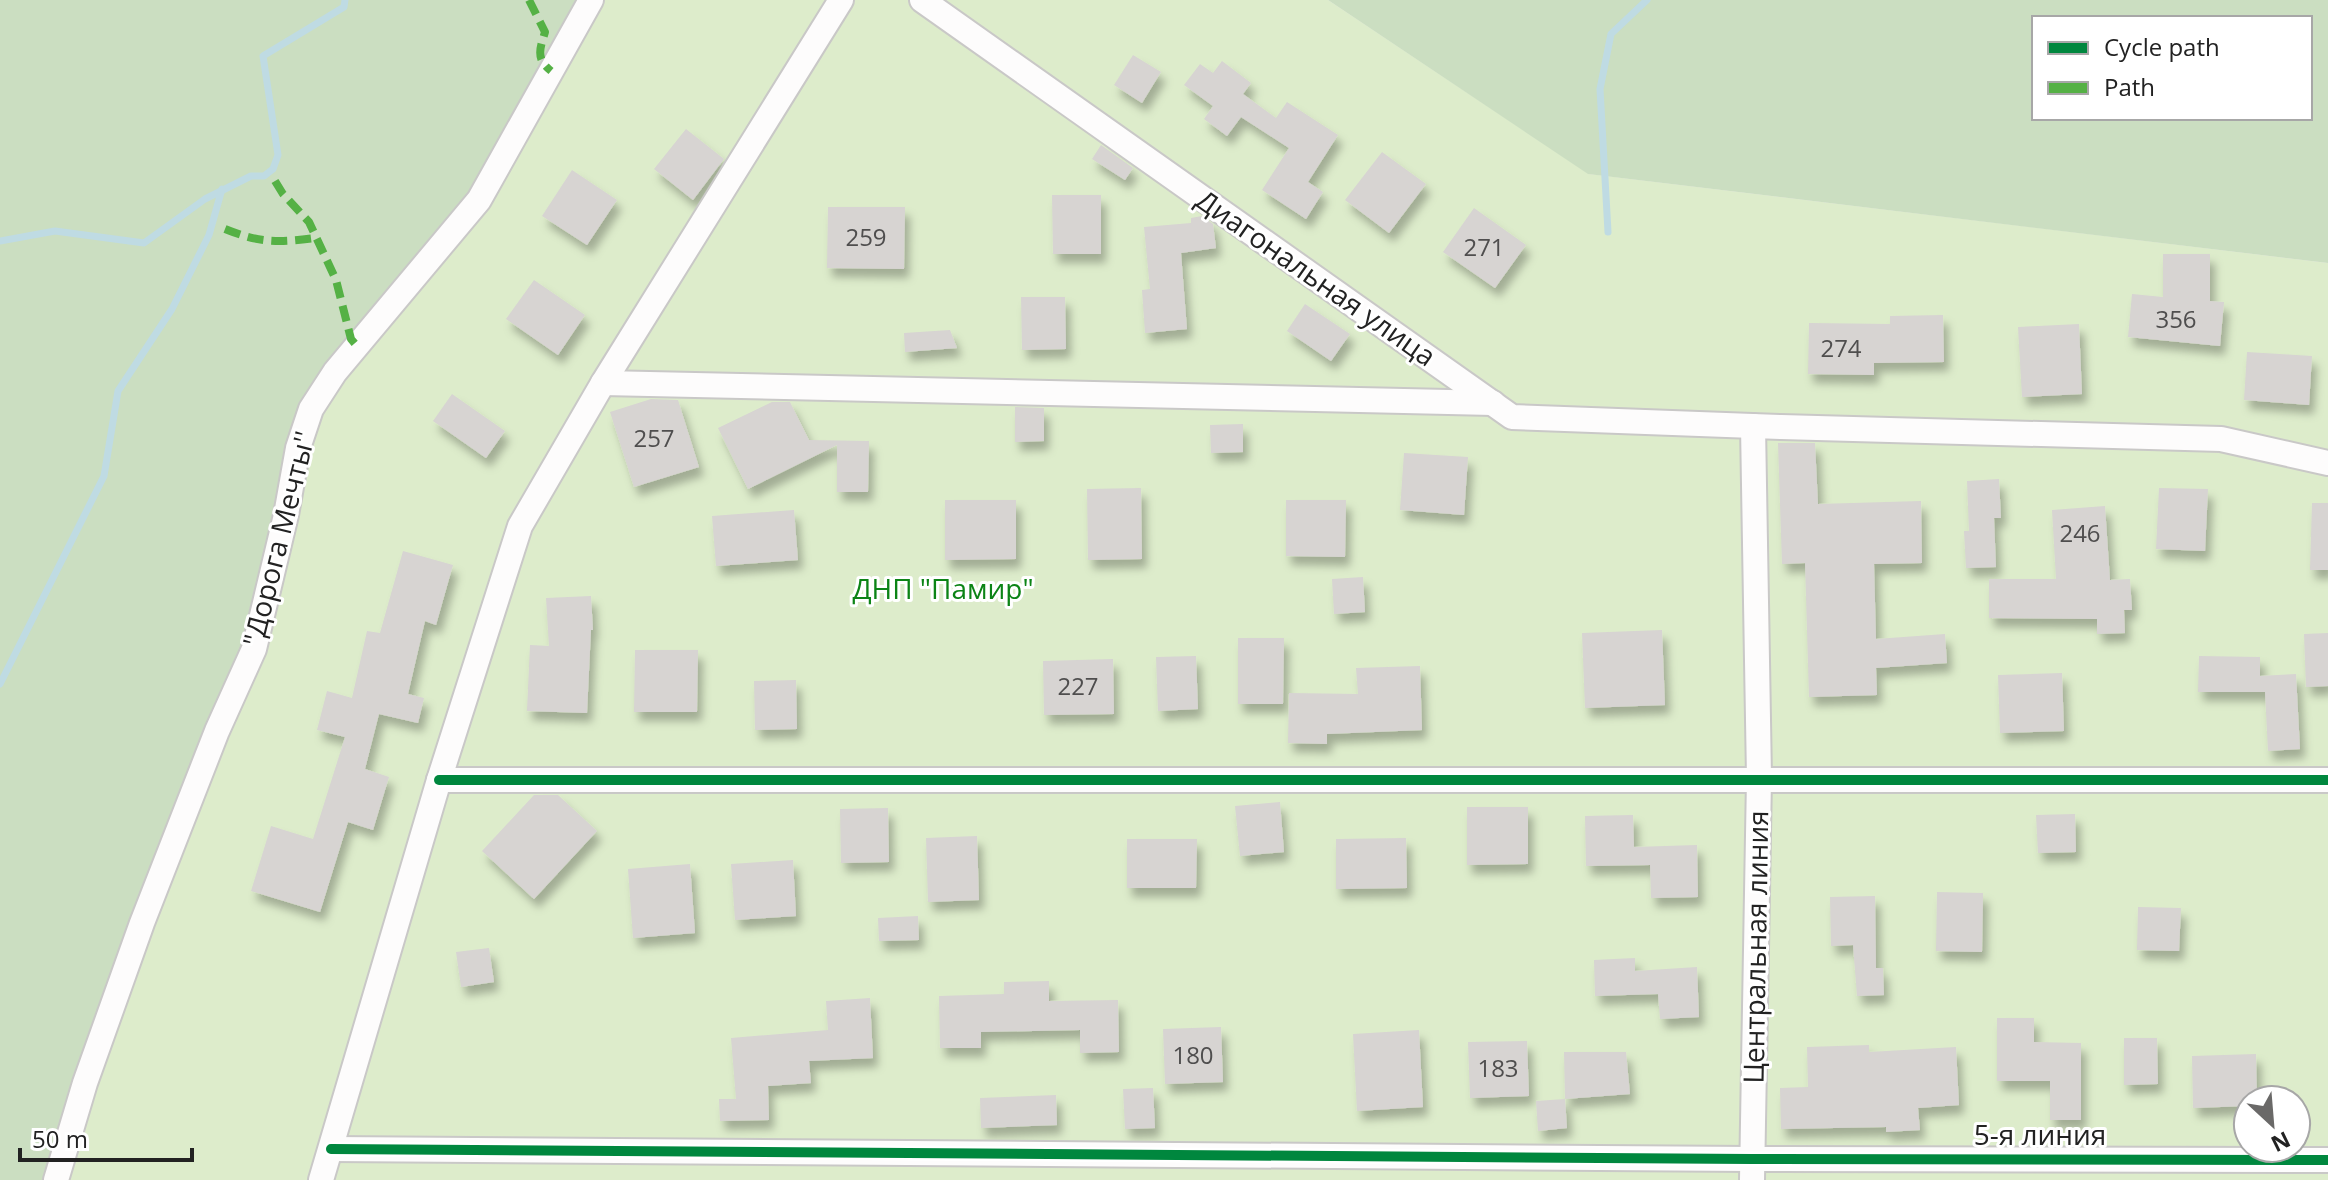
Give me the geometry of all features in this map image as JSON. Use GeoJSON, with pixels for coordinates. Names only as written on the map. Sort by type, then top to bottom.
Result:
{"type":"FeatureCollection","features":[{"type":"Feature","properties":{"kind":"street","name":"\"Дорога Мечты''"},"geometry":{"type":"LineString","coordinates":[[56,1180],[85,1083],[142,923],[217,731],[254,649],[285,519],[298,448],[311,409],[335,372],[479,200],[591,0]]}},
{"type":"Feature","properties":{"kind":"street"},"geometry":{"type":"LineString","coordinates":[[321,1180],[439,780],[520,526],[603,383],[841,0]]}},
{"type":"Feature","properties":{"kind":"street","name":"Диагональная улица"},"geometry":{"type":"LineString","coordinates":[[922,0],[1512,417],[2221,439],[2328,463]]}},
{"type":"Feature","properties":{"kind":"street"},"geometry":{"type":"LineString","coordinates":[[603,383],[1493,403]]}},
{"type":"Feature","properties":{"kind":"street","name":"Центральная линия"},"geometry":{"type":"LineString","coordinates":[[1752,1169],[1759,778],[1753,426]]}},
{"type":"Feature","properties":{"kind":"street"},"geometry":{"type":"LineString","coordinates":[[439,780],[2328,780]]}},
{"type":"Feature","properties":{"kind":"street","name":"5-я линия"},"geometry":{"type":"LineString","coordinates":[[331,1149],[1752,1169],[2328,1160]]}},
{"type":"Feature","properties":{"kind":"green space"},"geometry":{"type":"Polygon","coordinates":[[[0,0],[590,0],[479,200],[311,409],[254,649],[57,1180],[0,1180],[0,0]]]}},
{"type":"Feature","properties":{"kind":"green space","name":"ДНП \"Памир\""},"geometry":{"type":"Polygon","coordinates":[[[590,0],[1328,0],[1589,174],[2328,263],[2328,1180],[57,1180],[311,409],[590,0]]]}},
{"type":"Feature","properties":{"kind":"green space"},"geometry":{"type":"Polygon","coordinates":[[[1328,0],[2328,0],[2328,263],[1588,174],[1328,0]]]}},
{"type":"Feature","properties":{"kind":"building"},"geometry":{"type":"Polygon","coordinates":[[[1133,55],[1161,72],[1142,103],[1114,85],[1133,55]]]}},
{"type":"Feature","properties":{"kind":"building"},"geometry":{"type":"Polygon","coordinates":[[[1222,61],[1251,83],[1243,94],[1276,118],[1287,102],[1338,135],[1308,182],[1323,192],[1306,219],[1262,190],[1289,148],[1241,117],[1227,136],[1204,119],[1213,106],[1184,85],[1200,64],[1213,73],[1222,61]]]}},
{"type":"Feature","properties":{"kind":"building"},"geometry":{"type":"Polygon","coordinates":[[[686,129],[724,159],[693,200],[654,169],[686,129]]]}},
{"type":"Feature","properties":{"kind":"building"},"geometry":{"type":"Polygon","coordinates":[[[1101,145],[1133,168],[1125,180],[1092,159],[1101,145]]]}},
{"type":"Feature","properties":{"kind":"building"},"geometry":{"type":"Polygon","coordinates":[[[1382,152],[1426,184],[1389,233],[1345,200],[1382,152]]]}},
{"type":"Feature","properties":{"kind":"building"},"geometry":{"type":"Polygon","coordinates":[[[572,170],[617,200],[587,245],[542,216],[572,170]]]}},
{"type":"Feature","properties":{"kind":"building"},"geometry":{"type":"Polygon","coordinates":[[[1052,195],[1101,195],[1101,254],[1053,254],[1052,195]]]}},
{"type":"Feature","properties":{"kind":"building"},"geometry":{"type":"Polygon","coordinates":[[[828,207],[905,207],[904,269],[827,268],[828,207]]]}},
{"type":"Feature","properties":{"kind":"building"},"geometry":{"type":"Polygon","coordinates":[[[1474,208],[1526,245],[1495,288],[1443,252],[1474,208]]]}},
{"type":"Feature","properties":{"kind":"building"},"geometry":{"type":"Polygon","coordinates":[[[1202,216],[1213,224],[1216,248],[1181,253],[1187,329],[1145,333],[1142,290],[1150,289],[1144,227],[1191,223],[1191,218],[1202,216]]]}},
{"type":"Feature","properties":{"kind":"building"},"geometry":{"type":"Polygon","coordinates":[[[2163,254],[2210,254],[2210,301],[2224,302],[2220,346],[2128,337],[2132,294],[2163,297],[2163,254]]]}},
{"type":"Feature","properties":{"kind":"building"},"geometry":{"type":"Polygon","coordinates":[[[534,280],[585,315],[558,355],[506,319],[534,280]]]}},
{"type":"Feature","properties":{"kind":"building"},"geometry":{"type":"Polygon","coordinates":[[[1021,297],[1065,297],[1066,349],[1022,350],[1021,297]]]}},
{"type":"Feature","properties":{"kind":"building"},"geometry":{"type":"Polygon","coordinates":[[[1305,304],[1350,334],[1331,361],[1287,331],[1305,304]]]}},
{"type":"Feature","properties":{"kind":"building"},"geometry":{"type":"Polygon","coordinates":[[[1943,315],[1944,362],[1874,363],[1874,375],[1808,374],[1809,323],[1890,324],[1890,316],[1943,315]]]}},
{"type":"Feature","properties":{"kind":"building"},"geometry":{"type":"Polygon","coordinates":[[[2079,324],[2082,394],[2022,397],[2018,327],[2079,324]]]}},
{"type":"Feature","properties":{"kind":"building"},"geometry":{"type":"Polygon","coordinates":[[[950,330],[957,348],[905,352],[904,333],[950,330]]]}},
{"type":"Feature","properties":{"kind":"building"},"geometry":{"type":"Polygon","coordinates":[[[2247,352],[2312,356],[2309,405],[2244,400],[2247,352]]]}},
{"type":"Feature","properties":{"kind":"building"},"geometry":{"type":"Polygon","coordinates":[[[452,394],[505,431],[486,458],[433,421],[452,394]]]}},
{"type":"Feature","properties":{"kind":"building"},"geometry":{"type":"Polygon","coordinates":[[[651,399],[678,400],[699,467],[634,487],[610,412],[651,399]]]}},
{"type":"Feature","properties":{"kind":"building"},"geometry":{"type":"Polygon","coordinates":[[[772,402],[790,402],[809,440],[869,441],[868,492],[837,492],[837,445],[748,489],[718,428],[772,402]]]}},
{"type":"Feature","properties":{"kind":"building"},"geometry":{"type":"Polygon","coordinates":[[[1015,407],[1044,408],[1044,441],[1015,442],[1015,407]]]}},
{"type":"Feature","properties":{"kind":"building"},"geometry":{"type":"Polygon","coordinates":[[[1243,424],[1243,452],[1211,453],[1210,425],[1243,424]]]}},
{"type":"Feature","properties":{"kind":"building"},"geometry":{"type":"Polygon","coordinates":[[[1778,443],[1815,443],[1818,504],[1921,501],[1922,563],[1874,564],[1876,639],[1945,634],[1947,663],[1876,668],[1877,695],[1809,697],[1805,563],[1782,564],[1778,443]]]}},
{"type":"Feature","properties":{"kind":"building"},"geometry":{"type":"Polygon","coordinates":[[[1404,453],[1468,457],[1464,515],[1400,510],[1404,453]]]}},
{"type":"Feature","properties":{"kind":"building"},"geometry":{"type":"Polygon","coordinates":[[[1999,479],[2001,518],[1994,518],[1996,567],[1966,568],[1964,531],[1969,531],[1967,481],[1999,479]]]}},
{"type":"Feature","properties":{"kind":"building"},"geometry":{"type":"Polygon","coordinates":[[[1141,488],[1142,559],[1088,560],[1087,489],[1141,488]]]}},
{"type":"Feature","properties":{"kind":"building"},"geometry":{"type":"Polygon","coordinates":[[[2159,488],[2208,489],[2205,551],[2156,549],[2159,488]]]}},
{"type":"Feature","properties":{"kind":"building"},"geometry":{"type":"Polygon","coordinates":[[[945,500],[1016,500],[1016,559],[945,560],[945,500]]]}},
{"type":"Feature","properties":{"kind":"building"},"geometry":{"type":"Polygon","coordinates":[[[1286,500],[1346,500],[1345,557],[1286,556],[1286,500]]]}},
{"type":"Feature","properties":{"kind":"building"},"geometry":{"type":"Polygon","coordinates":[[[2312,503],[2328,503],[2328,570],[2310,570],[2312,503]]]}},
{"type":"Feature","properties":{"kind":"building"},"geometry":{"type":"Polygon","coordinates":[[[2105,506],[2110,580],[2130,579],[2132,610],[2124,610],[2125,633],[2097,634],[2097,619],[1989,618],[1989,579],[2056,579],[2052,510],[2105,506]]]}},
{"type":"Feature","properties":{"kind":"building"},"geometry":{"type":"Polygon","coordinates":[[[794,510],[798,560],[716,566],[712,516],[794,510]]]}},
{"type":"Feature","properties":{"kind":"building"},"geometry":{"type":"Polygon","coordinates":[[[403,551],[453,565],[436,625],[425,621],[408,694],[424,698],[418,723],[379,714],[365,769],[389,777],[373,830],[348,822],[320,912],[251,891],[271,826],[313,839],[345,737],[317,730],[327,691],[352,698],[367,631],[380,633],[403,551]]]}},
{"type":"Feature","properties":{"kind":"building"},"geometry":{"type":"Polygon","coordinates":[[[1363,577],[1365,612],[1334,614],[1332,579],[1363,577]]]}},
{"type":"Feature","properties":{"kind":"building"},"geometry":{"type":"Polygon","coordinates":[[[591,596],[593,630],[587,713],[527,711],[530,645],[549,646],[546,598],[591,596]]]}},
{"type":"Feature","properties":{"kind":"building"},"geometry":{"type":"Polygon","coordinates":[[[1662,630],[1665,705],[1585,708],[1582,633],[1662,630]]]}},
{"type":"Feature","properties":{"kind":"building"},"geometry":{"type":"Polygon","coordinates":[[[2328,633],[2328,686],[2306,687],[2304,634],[2328,633]]]}},
{"type":"Feature","properties":{"kind":"building"},"geometry":{"type":"Polygon","coordinates":[[[1238,638],[1284,638],[1283,704],[1238,704],[1238,638]]]}},
{"type":"Feature","properties":{"kind":"building"},"geometry":{"type":"Polygon","coordinates":[[[635,650],[698,650],[697,712],[634,712],[635,650]]]}},
{"type":"Feature","properties":{"kind":"building"},"geometry":{"type":"Polygon","coordinates":[[[1196,656],[1198,709],[1158,711],[1156,657],[1196,656]]]}},
{"type":"Feature","properties":{"kind":"building"},"geometry":{"type":"Polygon","coordinates":[[[2199,656],[2260,657],[2260,676],[2296,674],[2300,749],[2268,751],[2265,692],[2198,692],[2199,656]]]}},
{"type":"Feature","properties":{"kind":"building"},"geometry":{"type":"Polygon","coordinates":[[[1113,659],[1114,714],[1044,715],[1043,661],[1113,659]]]}},
{"type":"Feature","properties":{"kind":"building"},"geometry":{"type":"Polygon","coordinates":[[[1420,666],[1422,730],[1327,734],[1327,744],[1288,743],[1289,693],[1358,694],[1356,668],[1420,666]]]}},
{"type":"Feature","properties":{"kind":"building"},"geometry":{"type":"Polygon","coordinates":[[[2062,673],[2064,731],[2000,733],[1998,675],[2062,673]]]}},
{"type":"Feature","properties":{"kind":"building"},"geometry":{"type":"Polygon","coordinates":[[[796,680],[797,729],[755,730],[754,681],[796,680]]]}},
{"type":"Feature","properties":{"kind":"building"},"geometry":{"type":"Polygon","coordinates":[[[534,795],[558,795],[597,831],[534,899],[482,851],[534,795]]]}},
{"type":"Feature","properties":{"kind":"building"},"geometry":{"type":"Polygon","coordinates":[[[1280,802],[1284,852],[1240,856],[1235,806],[1280,802]]]}},
{"type":"Feature","properties":{"kind":"building"},"geometry":{"type":"Polygon","coordinates":[[[1467,807],[1528,807],[1528,864],[1467,865],[1467,807]]]}},
{"type":"Feature","properties":{"kind":"building"},"geometry":{"type":"Polygon","coordinates":[[[888,808],[889,862],[841,863],[840,809],[888,808]]]}},
{"type":"Feature","properties":{"kind":"building"},"geometry":{"type":"Polygon","coordinates":[[[2075,814],[2076,852],[2038,853],[2036,815],[2075,814]]]}},
{"type":"Feature","properties":{"kind":"building"},"geometry":{"type":"Polygon","coordinates":[[[1633,815],[1634,847],[1697,845],[1698,897],[1651,898],[1650,865],[1586,866],[1585,816],[1633,815]]]}},
{"type":"Feature","properties":{"kind":"building"},"geometry":{"type":"Polygon","coordinates":[[[977,836],[979,900],[928,902],[926,838],[977,836]]]}},
{"type":"Feature","properties":{"kind":"building"},"geometry":{"type":"Polygon","coordinates":[[[1406,838],[1407,888],[1336,889],[1336,839],[1406,838]]]}},
{"type":"Feature","properties":{"kind":"building"},"geometry":{"type":"Polygon","coordinates":[[[1127,839],[1197,839],[1196,888],[1127,888],[1127,839]]]}},
{"type":"Feature","properties":{"kind":"building"},"geometry":{"type":"Polygon","coordinates":[[[793,860],[796,916],[735,920],[731,864],[793,860]]]}},
{"type":"Feature","properties":{"kind":"building"},"geometry":{"type":"Polygon","coordinates":[[[690,864],[695,933],[633,938],[628,869],[690,864]]]}},
{"type":"Feature","properties":{"kind":"building"},"geometry":{"type":"Polygon","coordinates":[[[1937,892],[1983,893],[1982,952],[1936,951],[1937,892]]]}},
{"type":"Feature","properties":{"kind":"building"},"geometry":{"type":"Polygon","coordinates":[[[1875,896],[1876,968],[1883,968],[1884,995],[1857,996],[1853,945],[1831,946],[1830,897],[1875,896]]]}},
{"type":"Feature","properties":{"kind":"building"},"geometry":{"type":"Polygon","coordinates":[[[2138,907],[2181,908],[2179,951],[2137,950],[2138,907]]]}},
{"type":"Feature","properties":{"kind":"building"},"geometry":{"type":"Polygon","coordinates":[[[918,916],[919,940],[879,941],[878,918],[918,916]]]}},
{"type":"Feature","properties":{"kind":"building"},"geometry":{"type":"Polygon","coordinates":[[[489,948],[494,982],[461,987],[456,952],[489,948]]]}},
{"type":"Feature","properties":{"kind":"building"},"geometry":{"type":"Polygon","coordinates":[[[1635,958],[1635,971],[1697,967],[1699,1017],[1660,1019],[1658,994],[1595,996],[1594,960],[1635,958]]]}},
{"type":"Feature","properties":{"kind":"building"},"geometry":{"type":"Polygon","coordinates":[[[1049,981],[1049,1001],[1118,1000],[1119,1052],[1080,1053],[1080,1030],[981,1032],[981,1048],[940,1048],[939,996],[1004,994],[1004,982],[1049,981]]]}},
{"type":"Feature","properties":{"kind":"building"},"geometry":{"type":"Polygon","coordinates":[[[870,998],[873,1058],[809,1061],[811,1083],[768,1086],[769,1120],[720,1121],[719,1099],[736,1099],[731,1038],[828,1030],[826,1001],[870,998]]]}},
{"type":"Feature","properties":{"kind":"building"},"geometry":{"type":"Polygon","coordinates":[[[1997,1018],[2034,1018],[2034,1042],[2081,1043],[2081,1120],[2050,1120],[2050,1081],[1997,1081],[1997,1018]]]}},
{"type":"Feature","properties":{"kind":"building"},"geometry":{"type":"Polygon","coordinates":[[[1221,1027],[1223,1082],[1165,1084],[1163,1029],[1221,1027]]]}},
{"type":"Feature","properties":{"kind":"building"},"geometry":{"type":"Polygon","coordinates":[[[1419,1030],[1423,1107],[1357,1111],[1353,1034],[1419,1030]]]}},
{"type":"Feature","properties":{"kind":"building"},"geometry":{"type":"Polygon","coordinates":[[[2124,1038],[2157,1038],[2158,1084],[2124,1085],[2124,1038]]]}},
{"type":"Feature","properties":{"kind":"building"},"geometry":{"type":"Polygon","coordinates":[[[1527,1041],[1529,1096],[1470,1098],[1468,1042],[1527,1041]]]}},
{"type":"Feature","properties":{"kind":"building"},"geometry":{"type":"Polygon","coordinates":[[[1869,1045],[1869,1052],[1956,1047],[1959,1105],[1918,1108],[1920,1130],[1886,1132],[1886,1127],[1781,1129],[1780,1088],[1808,1087],[1807,1047],[1869,1045]]]}},
{"type":"Feature","properties":{"kind":"building"},"geometry":{"type":"Polygon","coordinates":[[[1564,1052],[1626,1052],[1630,1094],[1565,1099],[1564,1052]]]}},
{"type":"Feature","properties":{"kind":"building"},"geometry":{"type":"Polygon","coordinates":[[[2256,1054],[2257,1084],[2232,1084],[2232,1107],[2193,1108],[2192,1056],[2256,1054]]]}},
{"type":"Feature","properties":{"kind":"building"},"geometry":{"type":"Polygon","coordinates":[[[1153,1088],[1155,1128],[1125,1129],[1123,1089],[1153,1088]]]}},
{"type":"Feature","properties":{"kind":"building"},"geometry":{"type":"Polygon","coordinates":[[[1056,1095],[1057,1125],[981,1128],[980,1098],[1056,1095]]]}},
{"type":"Feature","properties":{"kind":"building"},"geometry":{"type":"Polygon","coordinates":[[[1565,1099],[1567,1128],[1538,1131],[1536,1101],[1565,1099]]]}},
{"type":"Feature","properties":{"kind":"waterway"},"geometry":{"type":"LineString","coordinates":[[0,241],[55,231],[144,243],[205,199],[251,176],[264,176],[273,169],[278,155],[263,56],[344,7],[345,0]]}},
{"type":"Feature","properties":{"kind":"waterway"},"geometry":{"type":"LineString","coordinates":[[1608,232],[1600,89],[1611,34],[1647,0]]}},
{"type":"Feature","properties":{"kind":"waterway"},"geometry":{"type":"LineString","coordinates":[[0,684],[104,476],[118,391],[172,309],[209,235],[222,189]]}},
{"type":"Feature","properties":{"kind":"marked path"},"geometry":{"type":"LineString","coordinates":[[529,0],[545,32],[540,48],[541,57],[551,71]]}},
{"type":"Feature","properties":{"kind":"marked path"},"geometry":{"type":"LineString","coordinates":[[275,181],[309,222],[336,280],[351,339],[357,346]]}},
{"type":"Feature","properties":{"kind":"marked path"},"geometry":{"type":"LineString","coordinates":[[225,229],[269,241],[315,238]]}},
{"type":"Feature","properties":{"kind":"cycle path"},"geometry":{"type":"LineString","coordinates":[[439,780],[2328,780]]}},
{"type":"Feature","properties":{"kind":"cycle path"},"geometry":{"type":"LineString","coordinates":[[331,1149],[2328,1160]]}}]}
